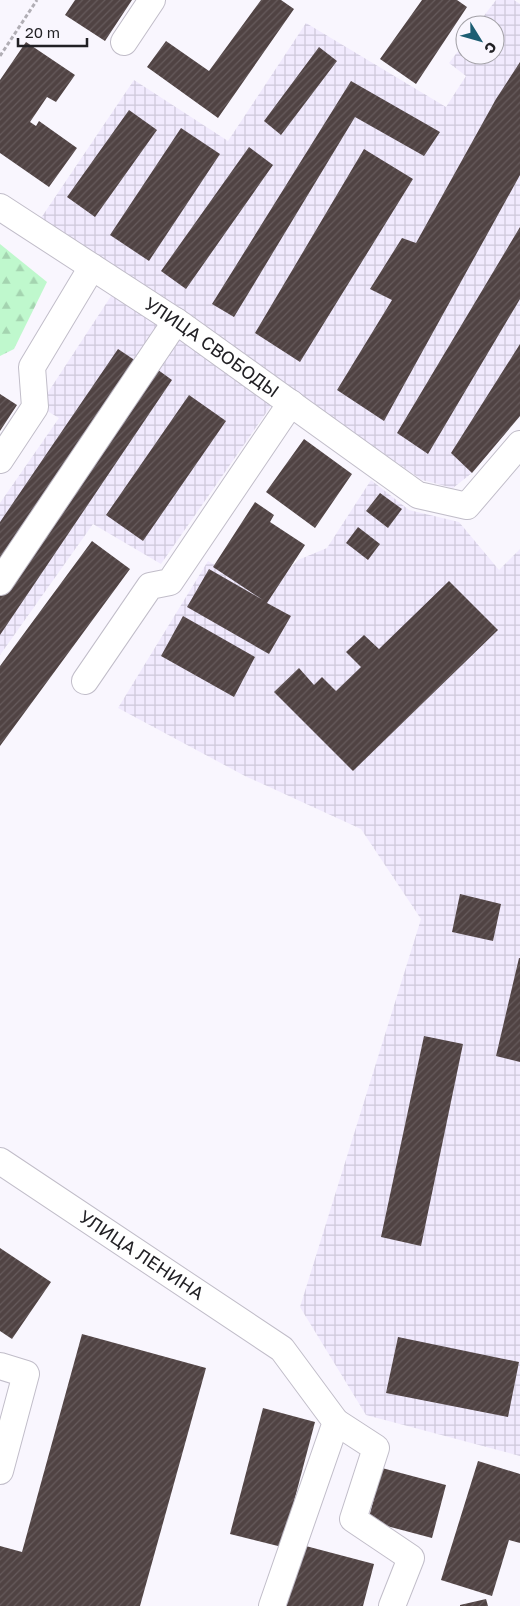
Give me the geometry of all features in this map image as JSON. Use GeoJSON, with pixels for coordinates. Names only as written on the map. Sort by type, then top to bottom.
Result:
{"type":"FeatureCollection","features":[{"type":"Feature","properties":{"kind":"street"},"geometry":{"type":"LineString","coordinates":[[124,42],[152,0]]}},
{"type":"Feature","properties":{"kind":"street","name":"УЛИЦА СВОБОДЫ"},"geometry":{"type":"LineString","coordinates":[[0,207],[176,322],[418,495],[467,506],[520,444]]}},
{"type":"Feature","properties":{"kind":"street"},"geometry":{"type":"LineString","coordinates":[[0,460],[35,408],[32,367],[92,267]]}},
{"type":"Feature","properties":{"kind":"street"},"geometry":{"type":"LineString","coordinates":[[0,582],[176,322]]}},
{"type":"Feature","properties":{"kind":"street"},"geometry":{"type":"LineString","coordinates":[[85,681],[150,586],[170,582],[291,403]]}},
{"type":"Feature","properties":{"kind":"street","name":"УЛИЦА ЛЕНИНА"},"geometry":{"type":"LineString","coordinates":[[0,1161],[282,1349],[336,1422]]}},
{"type":"Feature","properties":{"kind":"street"},"geometry":{"type":"LineString","coordinates":[[0,1366],[26,1374],[0,1471]]}},
{"type":"Feature","properties":{"kind":"street"},"geometry":{"type":"LineString","coordinates":[[272,1606],[336,1422],[376,1448],[352,1519],[411,1558],[392,1606]]}},
{"type":"Feature","properties":{"kind":"path"},"geometry":{"type":"LineString","coordinates":[[0,56],[37,0]]}},
{"type":"Feature","properties":{"kind":"shaded area"},"geometry":{"type":"Polygon","coordinates":[[[496,0],[514,0],[520,4],[520,416],[472,473],[453,488],[422,480],[41,218],[134,80],[228,141],[306,23],[446,107],[466,76],[449,63],[455,55],[455,65],[505,65],[505,15],[485,15],[496,0]]]}},
{"type":"Feature","properties":{"kind":"shaded area"},"geometry":{"type":"Polygon","coordinates":[[[115,290],[273,403],[161,564],[93,524],[0,655],[0,503],[59,418],[39,406],[115,290]]]}},
{"type":"Feature","properties":{"kind":"shaded area"},"geometry":{"type":"Polygon","coordinates":[[[371,480],[409,510],[459,522],[499,570],[520,549],[520,1456],[366,1415],[300,1307],[421,919],[361,829],[245,776],[118,708],[208,561],[265,593],[298,560],[327,548],[371,480]]]}},
{"type":"Feature","properties":{"kind":"green space"},"geometry":{"type":"Polygon","coordinates":[[[0,244],[47,282],[14,349],[0,356],[0,244]]]}},
{"type":"Feature","properties":{"kind":"building"},"geometry":{"type":"Polygon","coordinates":[[[75,0],[132,0],[105,41],[65,15],[75,0]]]}},
{"type":"Feature","properties":{"kind":"building"},"geometry":{"type":"Polygon","coordinates":[[[261,0],[281,0],[294,9],[218,118],[147,67],[166,41],[209,71],[261,0]]]}},
{"type":"Feature","properties":{"kind":"building"},"geometry":{"type":"Polygon","coordinates":[[[422,0],[457,0],[467,7],[462,15],[455,15],[455,25],[416,84],[380,59],[422,0]]]}},
{"type":"Feature","properties":{"kind":"building"},"geometry":{"type":"Polygon","coordinates":[[[26,42],[75,75],[56,102],[47,97],[30,122],[36,126],[39,121],[77,148],[49,187],[0,153],[0,80],[26,42]]]}},
{"type":"Feature","properties":{"kind":"building"},"geometry":{"type":"Polygon","coordinates":[[[319,47],[337,61],[281,135],[264,121],[319,47]]]}},
{"type":"Feature","properties":{"kind":"building"},"geometry":{"type":"Polygon","coordinates":[[[520,62],[520,175],[384,421],[337,390],[392,300],[370,289],[402,238],[416,243],[496,99],[520,62]]]}},
{"type":"Feature","properties":{"kind":"building"},"geometry":{"type":"Polygon","coordinates":[[[351,81],[440,132],[424,156],[355,117],[234,317],[212,304],[351,81]]]}},
{"type":"Feature","properties":{"kind":"building"},"geometry":{"type":"Polygon","coordinates":[[[129,110],[157,130],[95,217],[67,197],[129,110]]]}},
{"type":"Feature","properties":{"kind":"building"},"geometry":{"type":"Polygon","coordinates":[[[181,128],[220,154],[149,261],[110,235],[181,128]]]}},
{"type":"Feature","properties":{"kind":"building"},"geometry":{"type":"Polygon","coordinates":[[[249,147],[273,165],[186,289],[161,271],[249,147]]]}},
{"type":"Feature","properties":{"kind":"building"},"geometry":{"type":"Polygon","coordinates":[[[364,149],[413,179],[300,362],[255,333],[364,149]]]}},
{"type":"Feature","properties":{"kind":"building"},"geometry":{"type":"Polygon","coordinates":[[[520,227],[520,299],[428,454],[397,433],[520,227]]]}},
{"type":"Feature","properties":{"kind":"building"},"geometry":{"type":"Polygon","coordinates":[[[520,344],[520,416],[472,473],[451,453],[520,344]]]}},
{"type":"Feature","properties":{"kind":"building"},"geometry":{"type":"Polygon","coordinates":[[[118,349],[142,365],[0,573],[0,522],[118,349]]]}},
{"type":"Feature","properties":{"kind":"building"},"geometry":{"type":"Polygon","coordinates":[[[154,367],[172,380],[0,635],[0,594],[154,367]]]}},
{"type":"Feature","properties":{"kind":"building"},"geometry":{"type":"Polygon","coordinates":[[[0,394],[17,405],[0,431],[0,394]]]}},
{"type":"Feature","properties":{"kind":"building"},"geometry":{"type":"Polygon","coordinates":[[[189,395],[226,421],[143,541],[106,515],[189,395]]]}},
{"type":"Feature","properties":{"kind":"building"},"geometry":{"type":"Polygon","coordinates":[[[304,439],[352,474],[315,528],[266,492],[304,439]]]}},
{"type":"Feature","properties":{"kind":"building"},"geometry":{"type":"Polygon","coordinates":[[[380,493],[402,509],[388,528],[366,511],[380,493]]]}},
{"type":"Feature","properties":{"kind":"building"},"geometry":{"type":"Polygon","coordinates":[[[255,502],[274,515],[270,522],[305,545],[267,603],[291,616],[269,654],[187,607],[209,569],[263,600],[213,567],[255,502]]]}},
{"type":"Feature","properties":{"kind":"building"},"geometry":{"type":"Polygon","coordinates":[[[358,527],[380,544],[368,560],[346,543],[358,527]]]}},
{"type":"Feature","properties":{"kind":"building"},"geometry":{"type":"Polygon","coordinates":[[[92,541],[130,569],[0,746],[0,666],[92,541]]]}},
{"type":"Feature","properties":{"kind":"building"},"geometry":{"type":"Polygon","coordinates":[[[449,581],[498,630],[353,771],[274,692],[299,668],[314,685],[322,677],[336,691],[361,667],[346,652],[364,635],[379,649],[449,581]]]}},
{"type":"Feature","properties":{"kind":"building"},"geometry":{"type":"Polygon","coordinates":[[[183,616],[255,657],[234,697],[161,656],[183,616]]]}},
{"type":"Feature","properties":{"kind":"building"},"geometry":{"type":"Polygon","coordinates":[[[460,894],[501,904],[493,941],[452,932],[460,894]]]}},
{"type":"Feature","properties":{"kind":"building"},"geometry":{"type":"Polygon","coordinates":[[[520,958],[520,1062],[496,1056],[520,958]]]}},
{"type":"Feature","properties":{"kind":"building"},"geometry":{"type":"Polygon","coordinates":[[[424,1036],[463,1044],[421,1246],[381,1237],[424,1036]]]}},
{"type":"Feature","properties":{"kind":"building"},"geometry":{"type":"Polygon","coordinates":[[[0,1248],[51,1282],[12,1339],[0,1331],[0,1248]]]}},
{"type":"Feature","properties":{"kind":"building"},"geometry":{"type":"Polygon","coordinates":[[[82,1334],[206,1368],[140,1606],[0,1606],[0,1546],[22,1552],[82,1334]]]}},
{"type":"Feature","properties":{"kind":"building"},"geometry":{"type":"Polygon","coordinates":[[[398,1337],[519,1362],[508,1417],[386,1393],[398,1337]]]}},
{"type":"Feature","properties":{"kind":"building"},"geometry":{"type":"Polygon","coordinates":[[[263,1408],[315,1422],[282,1547],[230,1534],[263,1408]]]}},
{"type":"Feature","properties":{"kind":"building"},"geometry":{"type":"Polygon","coordinates":[[[478,1461],[520,1474],[520,1543],[509,1540],[492,1596],[441,1580],[478,1461]]]}},
{"type":"Feature","properties":{"kind":"building"},"geometry":{"type":"Polygon","coordinates":[[[382,1468],[446,1485],[432,1538],[368,1521],[382,1468]]]}},
{"type":"Feature","properties":{"kind":"building"},"geometry":{"type":"Polygon","coordinates":[[[302,1545],[374,1564],[363,1606],[286,1606],[302,1545]]]}},
{"type":"Feature","properties":{"kind":"building"},"geometry":{"type":"Polygon","coordinates":[[[486,1599],[488,1606],[460,1606],[460,1605],[486,1599]]]}}]}
